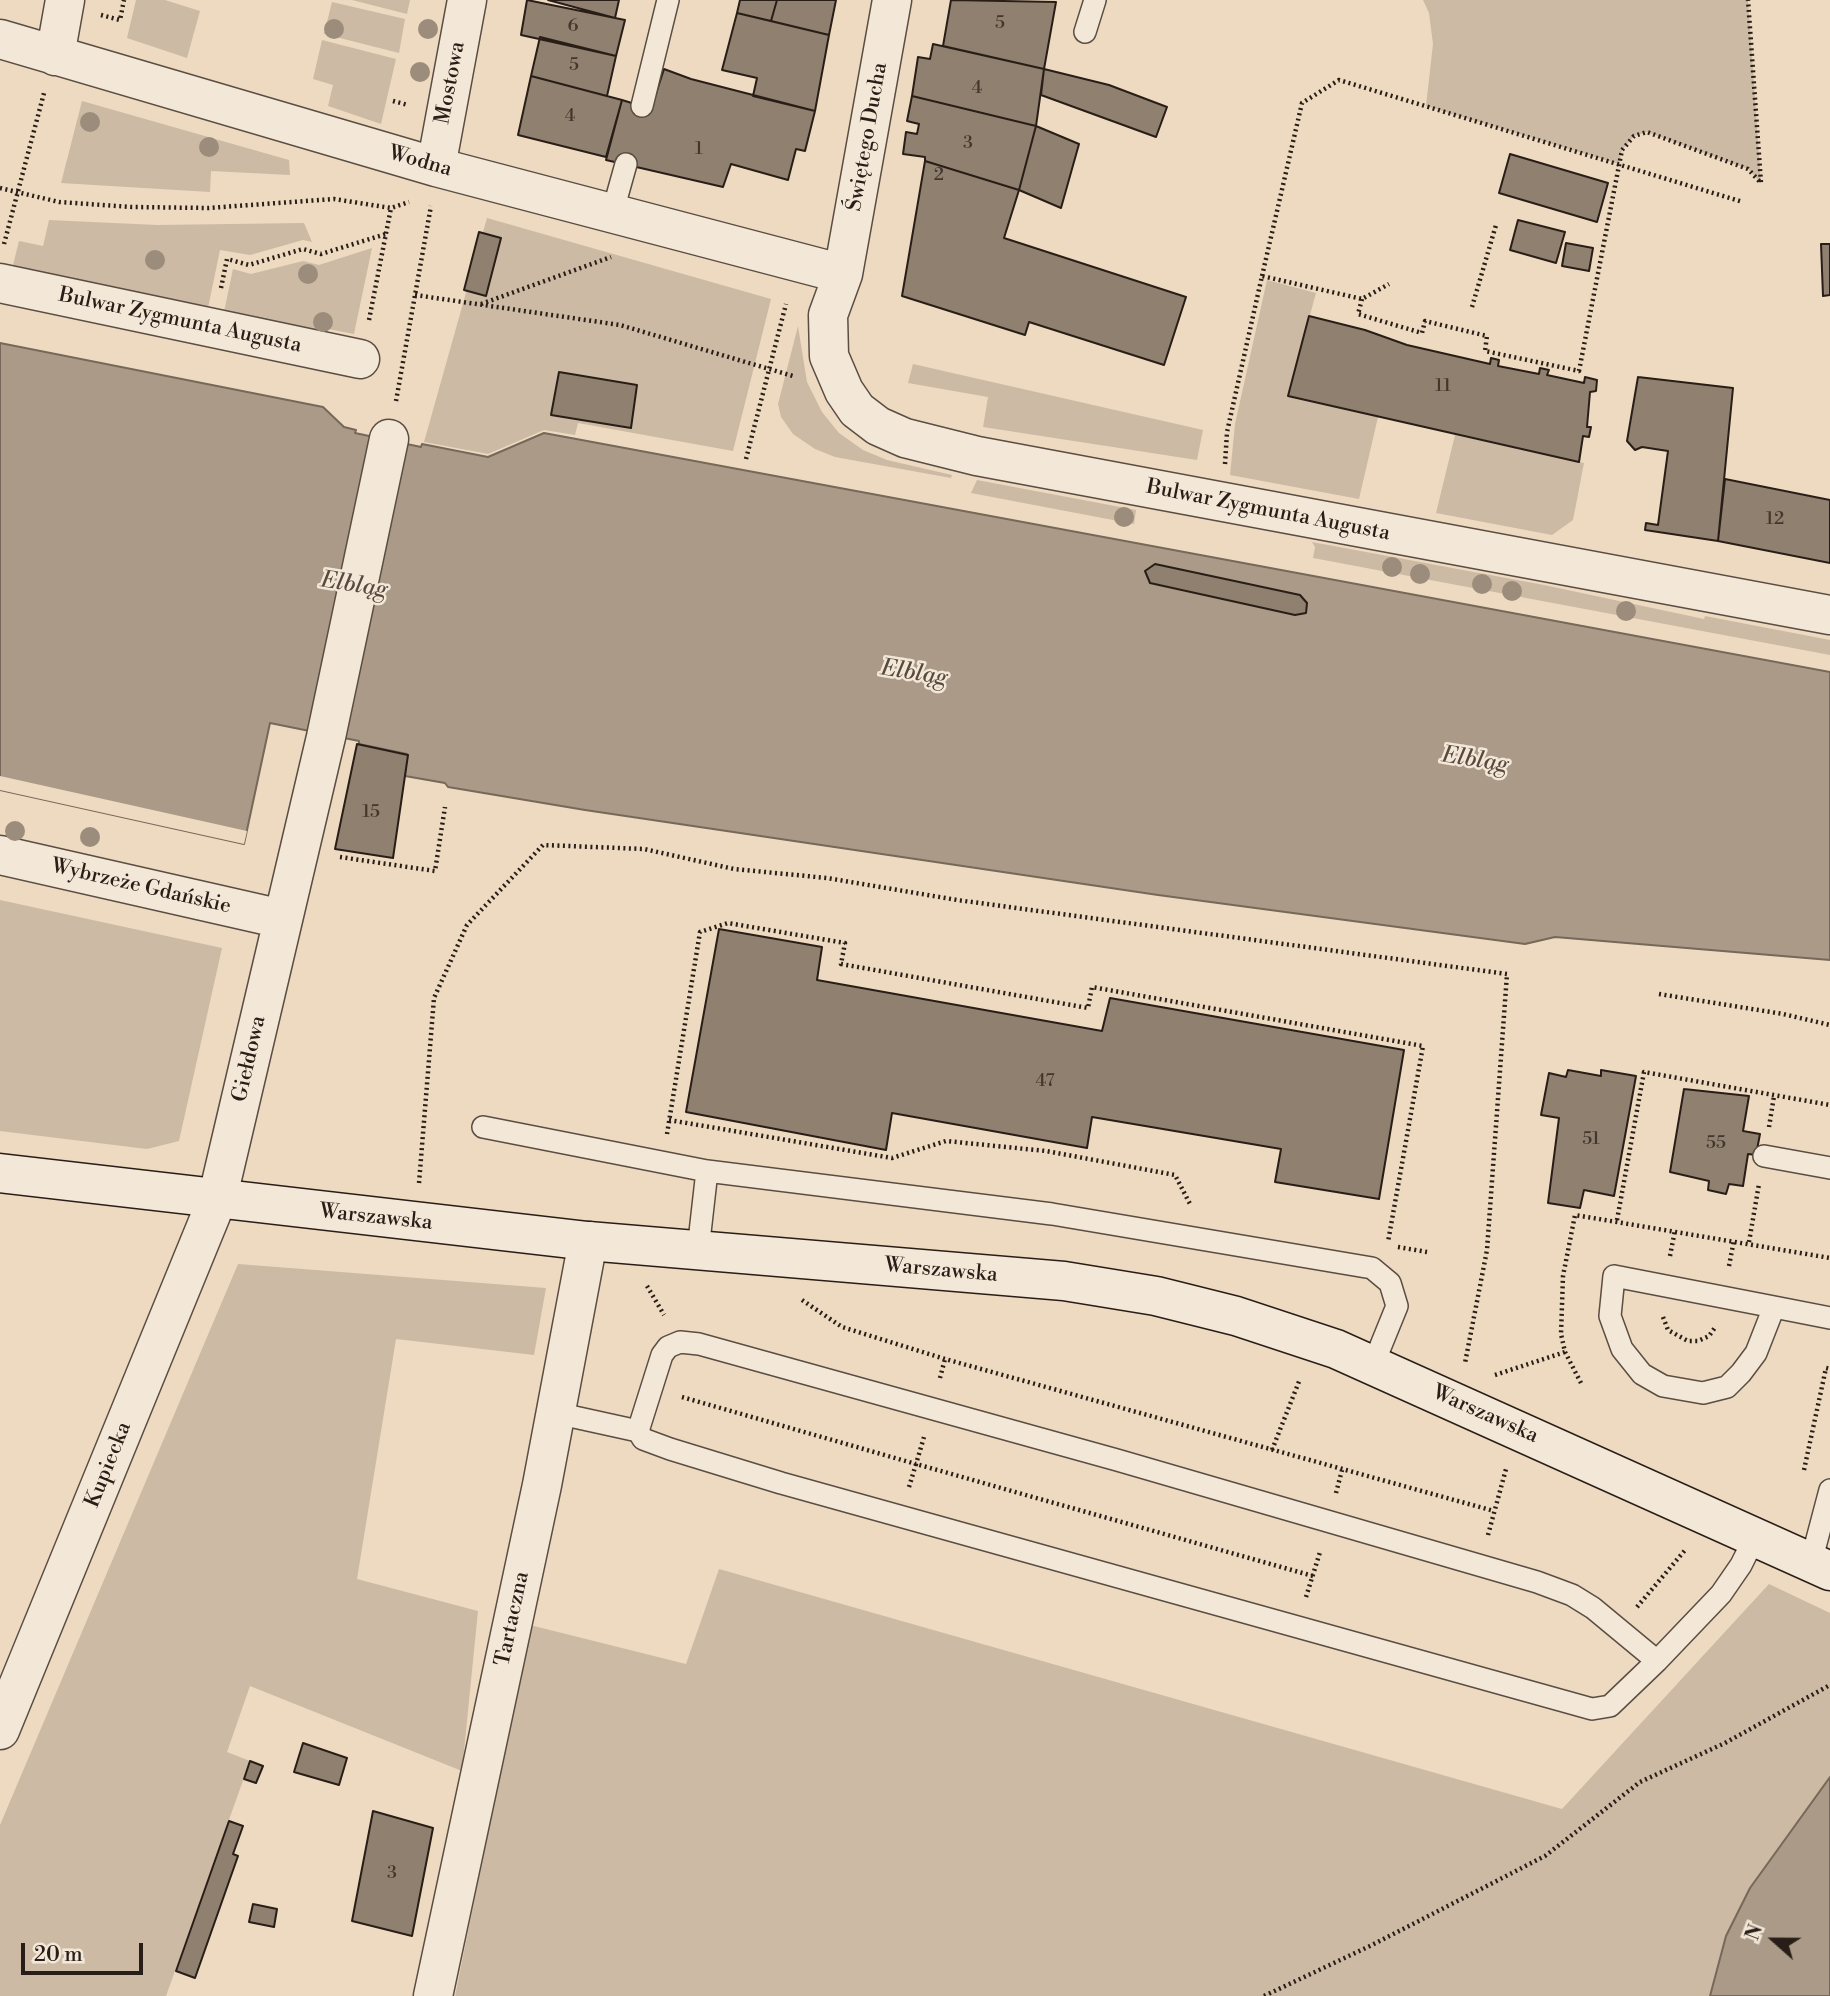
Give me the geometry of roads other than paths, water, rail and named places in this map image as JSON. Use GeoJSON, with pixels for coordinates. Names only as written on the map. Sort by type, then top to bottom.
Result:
{"type":"FeatureCollection","features":[{"type":"Feature","properties":{"kind":"street"},"geometry":{"type":"LineString","coordinates":[[51,69],[65,0]]}},
{"type":"Feature","properties":{"kind":"street","name":"Mostowa"},"geometry":{"type":"LineString","coordinates":[[435,181],[467,0]]}},
{"type":"Feature","properties":{"kind":"street","name":"Świętego Ducha"},"geometry":{"type":"LineString","coordinates":[[843,274],[892,0]]}},
{"type":"Feature","properties":{"kind":"street","name":"Wodna"},"geometry":{"type":"LineString","coordinates":[[0,39],[51,69],[435,181],[612,214],[843,274]]}},
{"type":"Feature","properties":{"kind":"street","name":"Bulwar Zygmunta Augusta"},"geometry":{"type":"LineString","coordinates":[[843,274],[828,315],[830,356],[844,391],[857,410],[878,426],[905,438],[964,454],[1830,615]]}},
{"type":"Feature","properties":{"kind":"street","name":"Bulwar Zygmunta Augusta"},"geometry":{"type":"LineString","coordinates":[[0,283],[360,359]]}},
{"type":"Feature","properties":{"kind":"street","name":"Giełdowa"},"geometry":{"type":"LineString","coordinates":[[217,1200],[326,737],[389,439]]}},
{"type":"Feature","properties":{"kind":"street","name":"Wybrzeże Gdańskie"},"geometry":{"type":"LineString","coordinates":[[0,855],[282,919]]}},
{"type":"Feature","properties":{"kind":"street","name":"Warszawska"},"geometry":{"type":"LineString","coordinates":[[0,1173],[589,1241],[1065,1282],[1156,1296],[1236,1316],[1336,1349],[1373,1365],[1470,1390],[1755,1538],[1820,1566]]}},
{"type":"Feature","properties":{"kind":"street","name":"Kupiecka"},"geometry":{"type":"LineString","coordinates":[[0,1730],[217,1200]]}},
{"type":"Feature","properties":{"kind":"street","name":"Tartaczna"},"geometry":{"type":"LineString","coordinates":[[433,1996],[556,1413],[589,1241]]}},
{"type":"Feature","properties":{"kind":"lane"},"geometry":{"type":"LineString","coordinates":[[642,106],[668,0]]}},
{"type":"Feature","properties":{"kind":"lane"},"geometry":{"type":"LineString","coordinates":[[1085,32],[1094,0]]}},
{"type":"Feature","properties":{"kind":"lane"},"geometry":{"type":"LineString","coordinates":[[612,214],[626,164]]}},
{"type":"Feature","properties":{"kind":"lane"},"geometry":{"type":"LineString","coordinates":[[483,1127],[707,1171],[1052,1214],[1372,1268],[1390,1283],[1397,1306],[1373,1365]]}},
{"type":"Feature","properties":{"kind":"lane"},"geometry":{"type":"LineString","coordinates":[[1764,1156],[1830,1168]]}},
{"type":"Feature","properties":{"kind":"lane"},"geometry":{"type":"LineString","coordinates":[[698,1250],[707,1171]]}},
{"type":"Feature","properties":{"kind":"lane"},"geometry":{"type":"LineString","coordinates":[[1773,1307],[1756,1353],[1741,1373],[1727,1387],[1703,1393],[1663,1386],[1642,1374],[1622,1349],[1610,1316],[1614,1276],[1830,1318]]}},
{"type":"Feature","properties":{"kind":"lane"},"geometry":{"type":"LineString","coordinates":[[638,1431],[662,1355],[668,1347],[680,1342],[699,1344],[1104,1456],[1537,1582],[1572,1595],[1593,1608],[1657,1661]]}},
{"type":"Feature","properties":{"kind":"lane"},"geometry":{"type":"LineString","coordinates":[[556,1413],[638,1431],[643,1439],[670,1449],[781,1483],[1591,1709],[1610,1706],[1657,1661],[1721,1594],[1755,1538]]}},
{"type":"Feature","properties":{"kind":"lane"},"geometry":{"type":"LineString","coordinates":[[1820,1566],[1830,1490]]}},
{"type":"Feature","properties":{"kind":"water","name":"Elbląg"},"geometry":{"type":"Polygon","coordinates":[[[0,343],[323,407],[344,427],[356,430],[355,433],[421,447],[422,444],[488,457],[544,433],[1830,672],[1830,960],[1555,937],[1525,944],[1158,895],[585,810],[448,787],[445,783],[405,776],[407,754],[270,723],[244,844],[0,790],[0,343]]]}},
{"type":"Feature","properties":{"kind":"water"},"geometry":{"type":"Polygon","coordinates":[[[1830,1777],[1830,1996],[1710,1996],[1726,1936],[1750,1888],[1830,1777]]]}}]}
